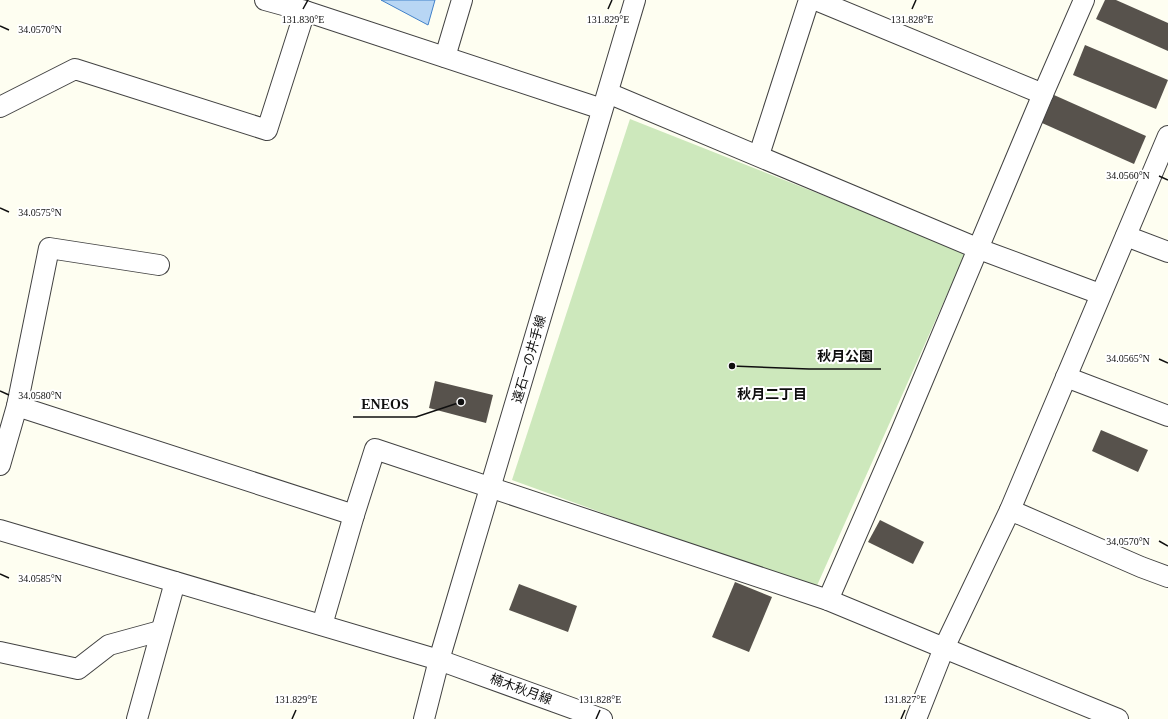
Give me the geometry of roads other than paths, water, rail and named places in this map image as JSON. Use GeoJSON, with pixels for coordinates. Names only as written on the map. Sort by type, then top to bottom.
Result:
{"type":"FeatureCollection","features":[{"type":"Feature","properties":{"kind":"street"},"geometry":{"type":"LineString","coordinates":[[265,0],[305,11],[446,57],[605,101],[759,155],[978,249],[1100,294]]}},
{"type":"Feature","properties":{"kind":"street"},"geometry":{"type":"LineString","coordinates":[[446,57],[462,0]]}},
{"type":"Feature","properties":{"kind":"street","name":"遠石一の井手線"},"geometry":{"type":"LineString","coordinates":[[424,719],[439,660],[635,0]]}},
{"type":"Feature","properties":{"kind":"street"},"geometry":{"type":"LineString","coordinates":[[759,155],[809,0]]}},
{"type":"Feature","properties":{"kind":"street"},"geometry":{"type":"LineString","coordinates":[[816,0],[1043,94]]}},
{"type":"Feature","properties":{"kind":"street"},"geometry":{"type":"LineString","coordinates":[[828,600],[1084,0]]}},
{"type":"Feature","properties":{"kind":"street"},"geometry":{"type":"LineString","coordinates":[[0,107],[75,69],[267,130],[305,11]]}},
{"type":"Feature","properties":{"kind":"street"},"geometry":{"type":"LineString","coordinates":[[916,719],[944,648],[1010,510],[1168,136]]}},
{"type":"Feature","properties":{"kind":"street"},"geometry":{"type":"LineString","coordinates":[[1126,236],[1168,252]]}},
{"type":"Feature","properties":{"kind":"street"},"geometry":{"type":"LineString","coordinates":[[0,466],[17,406],[49,248],[159,265]]}},
{"type":"Feature","properties":{"kind":"street"},"geometry":{"type":"LineString","coordinates":[[1066,377],[1168,416]]}},
{"type":"Feature","properties":{"kind":"street"},"geometry":{"type":"LineString","coordinates":[[17,406],[354,515]]}},
{"type":"Feature","properties":{"kind":"street"},"geometry":{"type":"LineString","coordinates":[[322,625],[375,449],[828,600],[1118,719]]}},
{"type":"Feature","properties":{"kind":"street"},"geometry":{"type":"LineString","coordinates":[[1010,510],[1141,567],[1168,577]]}},
{"type":"Feature","properties":{"kind":"street","name":"楠木秋月線"},"geometry":{"type":"LineString","coordinates":[[0,530],[439,660],[602,719]]}},
{"type":"Feature","properties":{"kind":"street"},"geometry":{"type":"LineString","coordinates":[[137,719],[160,631],[175,582]]}},
{"type":"Feature","properties":{"kind":"street"},"geometry":{"type":"LineString","coordinates":[[0,652],[78,669],[109,645],[160,631]]}},
{"type":"Feature","properties":{"kind":"water"},"geometry":{"type":"Polygon","coordinates":[[[381,0],[435,0],[428,25],[381,0]]]}},
{"type":"Feature","properties":{"kind":"place","name":"秋月公園"},"geometry":{"type":"Point","coordinates":[732,366]}},
{"type":"Feature","properties":{"kind":"place","name":"ENEOS"},"geometry":{"type":"Point","coordinates":[461,402]}},
{"type":"Feature","properties":{"kind":"district","name":"秋月二丁目"},"geometry":{"type":"Point","coordinates":[772,394]}}]}
